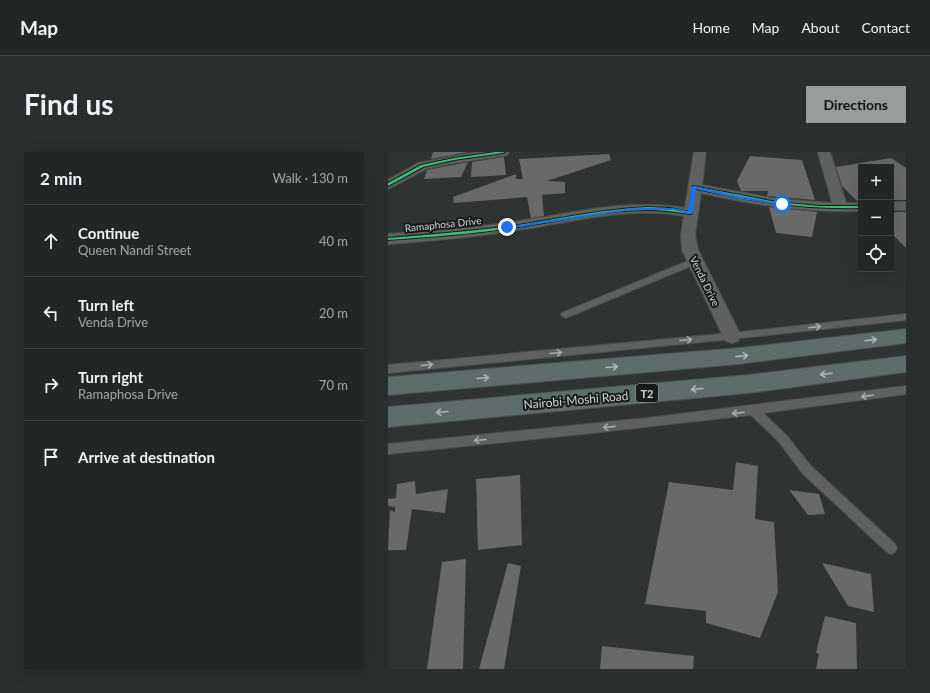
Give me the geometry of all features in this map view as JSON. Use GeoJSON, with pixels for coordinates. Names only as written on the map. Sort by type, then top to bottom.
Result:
{"type":"FeatureCollection","features":[{"type":"Feature","properties":{"kind":"highway"},"geometry":{"type":"LineString","coordinates":[[388,386],[739,356],[906,336]]}},
{"type":"Feature","properties":{"kind":"highway","name":"Nairobi-Moshi Road"},"geometry":{"type":"LineString","coordinates":[[388,417],[748,384],[906,364]]}},
{"type":"Feature","properties":{"kind":"street"},"geometry":{"type":"LineString","coordinates":[[388,185],[422,166],[454,159],[503,152]]}},
{"type":"Feature","properties":{"kind":"street","name":"Venda Drive"},"geometry":{"type":"LineString","coordinates":[[700,152],[690,213],[688,235],[690,250],[732,336]]}},
{"type":"Feature","properties":{"kind":"street"},"geometry":{"type":"LineString","coordinates":[[824,152],[840,208]]}},
{"type":"Feature","properties":{"kind":"street"},"geometry":{"type":"LineString","coordinates":[[694,187],[740,198],[782,204],[840,208],[858,207]]}},
{"type":"Feature","properties":{"kind":"street"},"geometry":{"type":"LineString","coordinates":[[894,206],[906,206]]}},
{"type":"Feature","properties":{"kind":"street","name":"Ramaphosa Drive"},"geometry":{"type":"LineString","coordinates":[[388,239],[507,227],[631,209],[673,209],[690,213]]}},
{"type":"Feature","properties":{"kind":"lane"},"geometry":{"type":"LineString","coordinates":[[565,314],[695,261]]}},
{"type":"Feature","properties":{"kind":"lane"},"geometry":{"type":"LineString","coordinates":[[388,369],[732,336],[906,317]]}},
{"type":"Feature","properties":{"kind":"lane"},"geometry":{"type":"LineString","coordinates":[[388,449],[754,411],[906,390]]}},
{"type":"Feature","properties":{"kind":"lane"},"geometry":{"type":"LineString","coordinates":[[754,411],[782,439],[807,470],[891,548]]}},
{"type":"Feature","properties":{"kind":"building"},"geometry":{"type":"Polygon","coordinates":[[[433,152],[469,152],[431,159],[433,152]]]}},
{"type":"Feature","properties":{"kind":"building"},"geometry":{"type":"Polygon","coordinates":[[[609,154],[611,160],[547,181],[565,182],[565,193],[542,195],[544,216],[531,218],[527,197],[454,203],[453,197],[516,174],[516,179],[523,179],[519,159],[609,154]]]}},
{"type":"Feature","properties":{"kind":"building"},"geometry":{"type":"Polygon","coordinates":[[[750,156],[802,160],[815,200],[767,196],[768,191],[741,191],[737,181],[750,156]]]}},
{"type":"Feature","properties":{"kind":"building"},"geometry":{"type":"Polygon","coordinates":[[[504,157],[506,175],[471,177],[472,162],[504,157]]]}},
{"type":"Feature","properties":{"kind":"building"},"geometry":{"type":"Polygon","coordinates":[[[891,158],[906,168],[906,200],[894,200],[894,164],[858,164],[858,202],[842,186],[836,167],[891,158]]]}},
{"type":"Feature","properties":{"kind":"building"},"geometry":{"type":"Polygon","coordinates":[[[468,162],[461,177],[424,179],[427,170],[468,162]]]}},
{"type":"Feature","properties":{"kind":"building"},"geometry":{"type":"Polygon","coordinates":[[[769,207],[817,212],[812,237],[776,233],[769,207]]]}},
{"type":"Feature","properties":{"kind":"building"},"geometry":{"type":"Polygon","coordinates":[[[894,212],[906,212],[906,248],[894,236],[894,212]]]}},
{"type":"Feature","properties":{"kind":"building"},"geometry":{"type":"Polygon","coordinates":[[[736,462],[758,466],[755,519],[774,522],[778,592],[760,638],[706,623],[706,611],[645,604],[669,482],[733,490],[736,462]]]}},
{"type":"Feature","properties":{"kind":"building"},"geometry":{"type":"Polygon","coordinates":[[[520,475],[522,545],[478,550],[476,479],[520,475]]]}},
{"type":"Feature","properties":{"kind":"building"},"geometry":{"type":"Polygon","coordinates":[[[415,481],[416,494],[448,489],[445,513],[412,509],[406,550],[388,550],[390,510],[395,512],[395,507],[388,506],[388,499],[396,498],[397,484],[415,481]]]}},
{"type":"Feature","properties":{"kind":"building"},"geometry":{"type":"Polygon","coordinates":[[[789,490],[819,494],[825,514],[808,515],[789,490]]]}},
{"type":"Feature","properties":{"kind":"building"},"geometry":{"type":"Polygon","coordinates":[[[466,559],[463,669],[427,669],[442,562],[466,559]]]}},
{"type":"Feature","properties":{"kind":"building"},"geometry":{"type":"Polygon","coordinates":[[[508,563],[521,566],[504,669],[479,669],[508,563]]]}},
{"type":"Feature","properties":{"kind":"building"},"geometry":{"type":"Polygon","coordinates":[[[822,563],[871,574],[874,612],[848,606],[822,563]]]}},
{"type":"Feature","properties":{"kind":"building"},"geometry":{"type":"Polygon","coordinates":[[[825,616],[856,623],[857,669],[816,669],[819,654],[816,653],[825,616]]]}},
{"type":"Feature","properties":{"kind":"building"},"geometry":{"type":"Polygon","coordinates":[[[602,646],[694,656],[693,669],[600,669],[602,646]]]}},
{"type":"Feature","properties":{"kind":"cycle path"},"geometry":{"type":"LineString","coordinates":[[388,185],[422,166],[454,159],[503,152]]}},
{"type":"Feature","properties":{"kind":"cycle path"},"geometry":{"type":"LineString","coordinates":[[694,187],[777,203],[819,207],[858,207]]}},
{"type":"Feature","properties":{"kind":"cycle path"},"geometry":{"type":"LineString","coordinates":[[388,239],[453,234],[518,226],[605,211],[627,209],[670,209],[690,213]]}},
{"type":"Feature","properties":{"kind":"route"},"geometry":{"type":"LineString","coordinates":[[507,227],[631,209],[673,209],[690,213],[694,187],[740,198],[782,204]]}}]}
